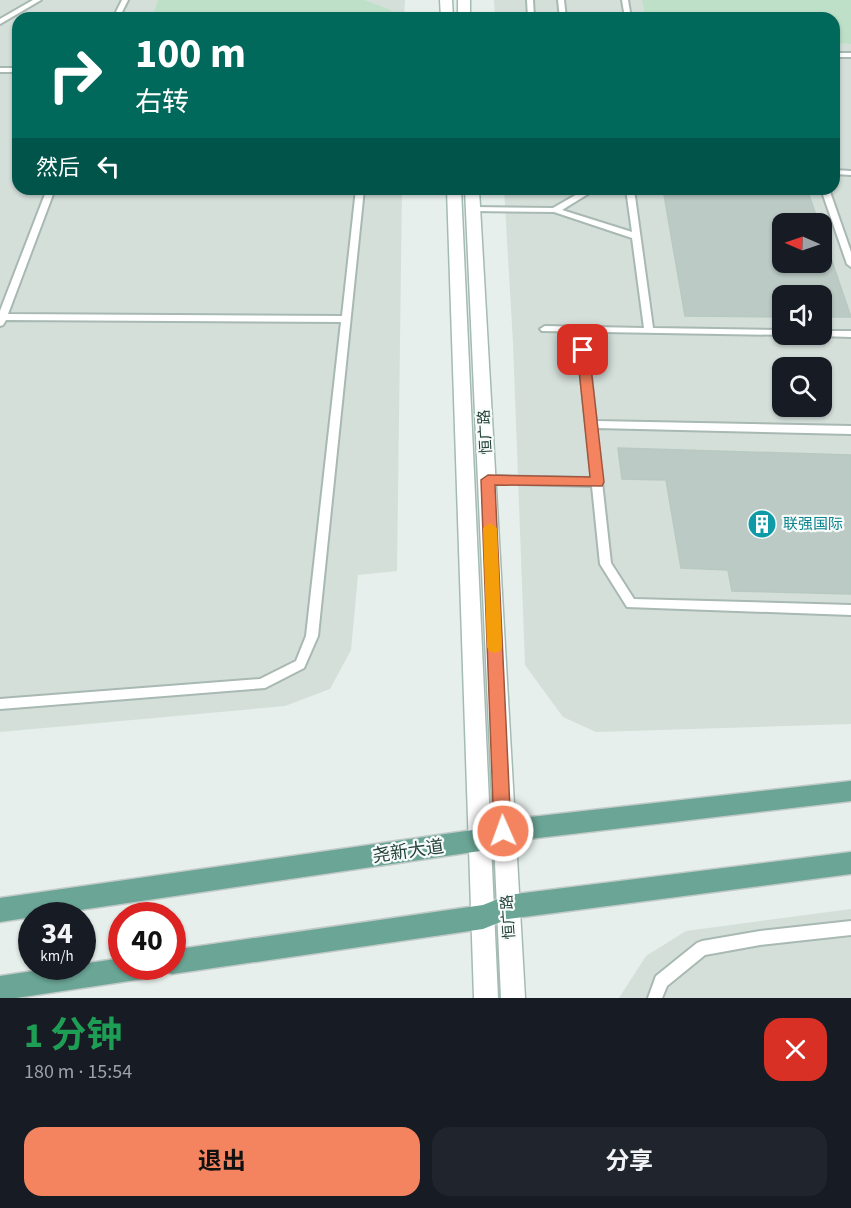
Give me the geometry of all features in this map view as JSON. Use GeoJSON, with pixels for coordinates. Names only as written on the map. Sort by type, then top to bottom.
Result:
{"type":"FeatureCollection","features":[{"type":"Feature","properties":{"kind":"main road","name":"尧新大道"},"geometry":{"type":"LineString","coordinates":[[0,910],[480,840],[503,831],[851,791]]}},
{"type":"Feature","properties":{"kind":"main road"},"geometry":{"type":"LineString","coordinates":[[186,961],[483,917],[508,906],[851,863]]}},
{"type":"Feature","properties":{"kind":"main road"},"geometry":{"type":"LineString","coordinates":[[0,988],[108,972]]}},
{"type":"Feature","properties":{"kind":"street","name":"恒广路"},"geometry":{"type":"LineString","coordinates":[[454,195],[486,998]]}},
{"type":"Feature","properties":{"kind":"street","name":"恒广路"},"geometry":{"type":"LineString","coordinates":[[472,195],[513,998]]}},
{"type":"Feature","properties":{"kind":"lane"},"geometry":{"type":"LineString","coordinates":[[17,12],[38,0]]}},
{"type":"Feature","properties":{"kind":"lane"},"geometry":{"type":"LineString","coordinates":[[49,195],[1,320],[346,319]]}},
{"type":"Feature","properties":{"kind":"lane"},"geometry":{"type":"LineString","coordinates":[[0,704],[261,684],[300,664],[312,636],[359,195]]}},
{"type":"Feature","properties":{"kind":"lane"},"geometry":{"type":"LineString","coordinates":[[555,210],[581,195]]}},
{"type":"Feature","properties":{"kind":"lane"},"geometry":{"type":"LineString","coordinates":[[631,195],[649,330]]}},
{"type":"Feature","properties":{"kind":"lane"},"geometry":{"type":"LineString","coordinates":[[827,195],[851,264]]}},
{"type":"Feature","properties":{"kind":"lane"},"geometry":{"type":"LineString","coordinates":[[473,209],[555,210],[636,236]]}},
{"type":"Feature","properties":{"kind":"lane"},"geometry":{"type":"LineString","coordinates":[[545,328],[772,333]]}},
{"type":"Feature","properties":{"kind":"lane"},"geometry":{"type":"LineString","coordinates":[[832,334],[851,334]]}},
{"type":"Feature","properties":{"kind":"lane"},"geometry":{"type":"LineString","coordinates":[[583,350],[606,564],[631,604],[851,610]]}},
{"type":"Feature","properties":{"kind":"lane"},"geometry":{"type":"LineString","coordinates":[[590,424],[851,430]]}},
{"type":"Feature","properties":{"kind":"lane"},"geometry":{"type":"LineString","coordinates":[[488,480],[597,482]]}},
{"type":"Feature","properties":{"kind":"lane"},"geometry":{"type":"LineString","coordinates":[[655,998],[661,981],[702,948],[760,938],[851,928]]}},
{"type":"Feature","properties":{"kind":"shaded area"},"geometry":{"type":"Polygon","coordinates":[[[0,0],[405,0],[404,12],[12,12],[12,195],[402,195],[397,571],[358,575],[351,650],[330,689],[285,706],[0,732],[0,0]]]}},
{"type":"Feature","properties":{"kind":"shaded area"},"geometry":{"type":"Polygon","coordinates":[[[494,0],[851,0],[851,724],[596,732],[563,717],[525,665],[513,343],[504,195],[840,195],[840,12],[495,12],[494,0]]]}},
{"type":"Feature","properties":{"kind":"shaded area"},"geometry":{"type":"Polygon","coordinates":[[[851,909],[851,998],[619,998],[646,956],[686,931],[851,909]]]}},
{"type":"Feature","properties":{"kind":"green space"},"geometry":{"type":"Polygon","coordinates":[[[158,0],[364,0],[392,12],[154,12],[158,0]]]}},
{"type":"Feature","properties":{"kind":"green space"},"geometry":{"type":"Polygon","coordinates":[[[642,0],[851,0],[851,44],[840,43],[840,12],[645,12],[642,0]]]}},
{"type":"Feature","properties":{"kind":"building"},"geometry":{"type":"Polygon","coordinates":[[[664,195],[809,195],[815,213],[772,213],[772,273],[832,273],[832,261],[851,317],[832,317],[832,285],[772,285],[772,317],[685,316],[664,195]]]}},
{"type":"Feature","properties":{"kind":"building","name":"联强国际"},"geometry":{"type":"Polygon","coordinates":[[[618,448],[851,455],[851,594],[732,591],[728,570],[681,568],[666,480],[622,479],[618,448]]]}},
{"type":"Feature","properties":{"kind":"slow traffic"},"geometry":{"type":"LineString","coordinates":[[490,528],[495,647]]}},
{"type":"Feature","properties":{"kind":"place","name":"联强国际"},"geometry":{"type":"Point","coordinates":[762,524]}},
{"type":"Feature","properties":{"kind":"route"},"geometry":{"type":"LineString","coordinates":[[503,831],[488,480],[597,482],[583,350]]}}]}
